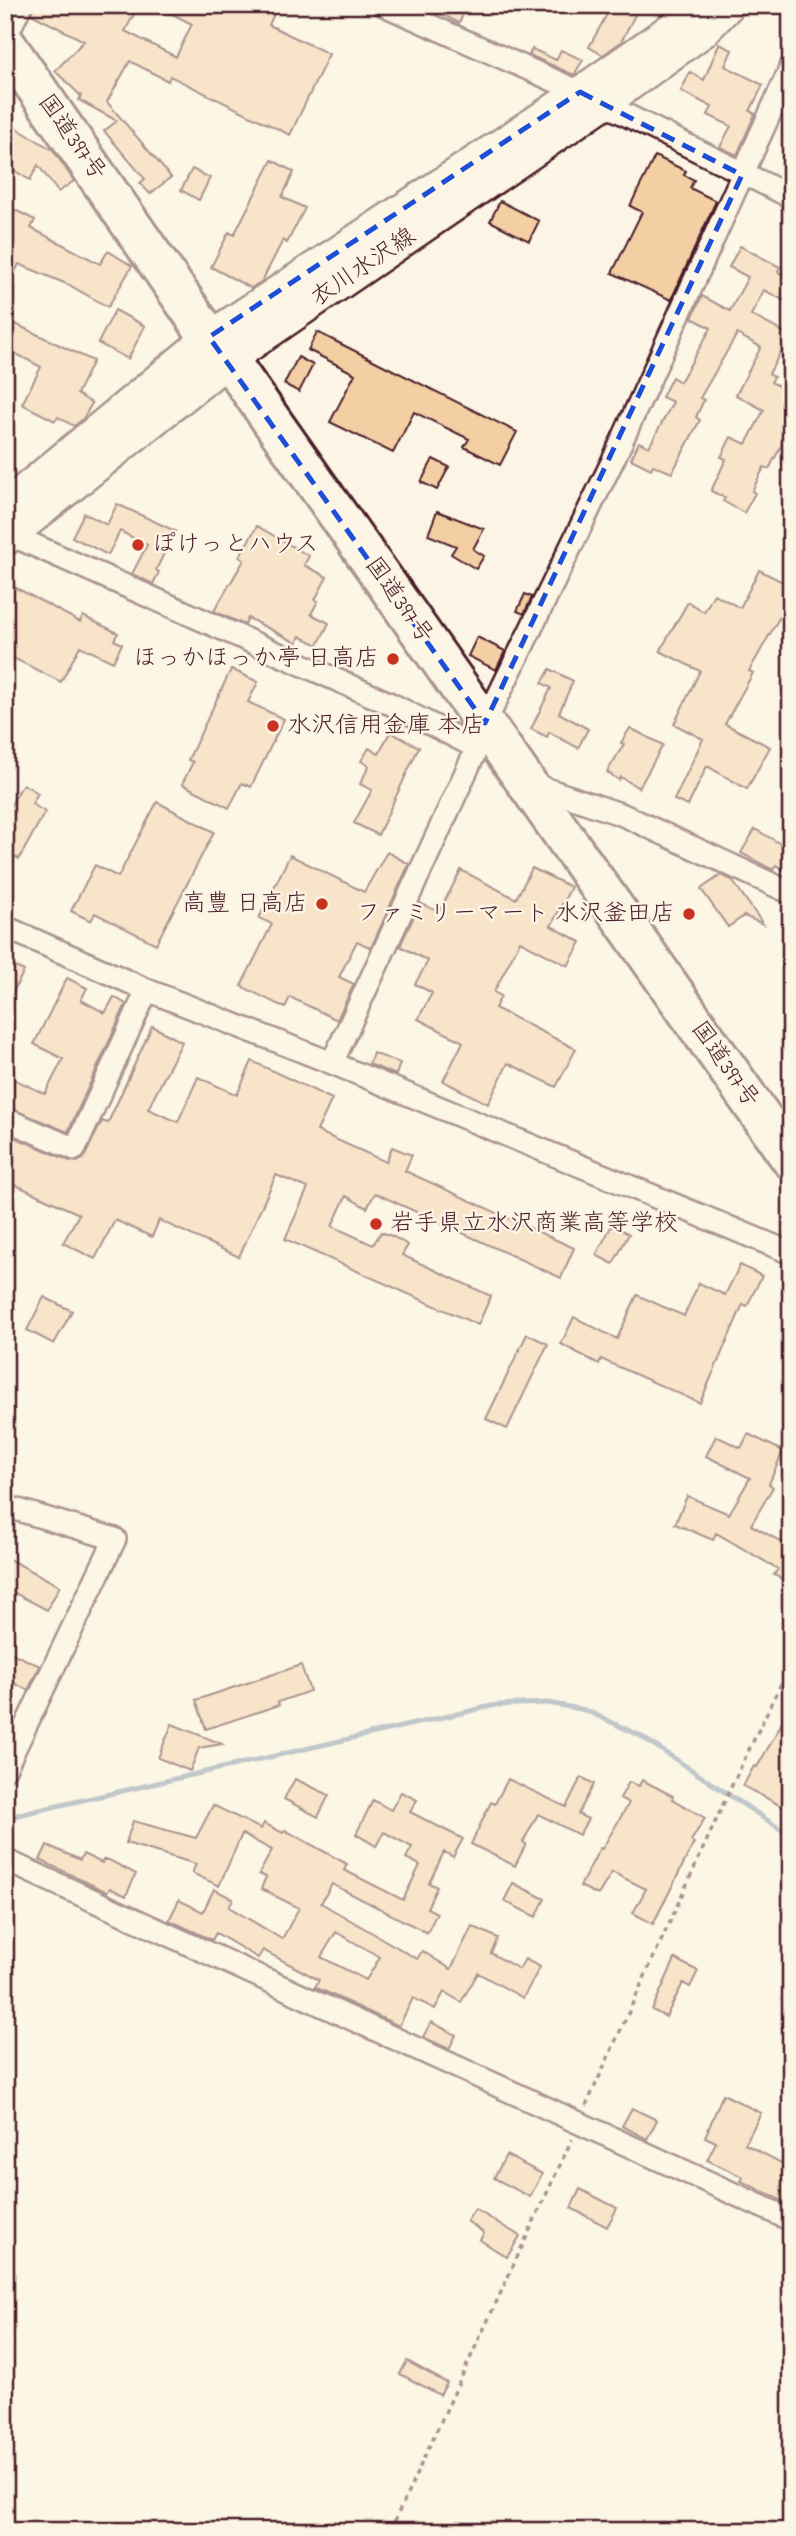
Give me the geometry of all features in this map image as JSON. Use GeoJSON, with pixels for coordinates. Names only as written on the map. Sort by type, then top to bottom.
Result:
{"type":"FeatureCollection","features":[{"type":"Feature","properties":{"kind":"highway","name":"国道397号"},"geometry":{"type":"LineString","coordinates":[[5,41],[219,349],[481,736],[524,782],[791,1159]]}},
{"type":"Feature","properties":{"kind":"main road","name":"衣川水沢線"},"geometry":{"type":"LineString","coordinates":[[592,98],[698,5]]}},
{"type":"Feature","properties":{"kind":"main road","name":"衣川水沢線"},"geometry":{"type":"LineString","coordinates":[[7,527],[219,349],[592,98],[703,32],[729,5]]}},
{"type":"Feature","properties":{"kind":"street"},"geometry":{"type":"LineString","coordinates":[[5,41],[21,5]]}},
{"type":"Feature","properties":{"kind":"street"},"geometry":{"type":"LineString","coordinates":[[384,5],[592,98],[742,175],[791,197]]}},
{"type":"Feature","properties":{"kind":"street"},"geometry":{"type":"LineString","coordinates":[[332,1063],[481,736],[615,456],[791,67]]}},
{"type":"Feature","properties":{"kind":"street"},"geometry":{"type":"LineString","coordinates":[[7,527],[393,705],[481,736]]}},
{"type":"Feature","properties":{"kind":"street"},"geometry":{"type":"LineString","coordinates":[[524,782],[623,815],[791,893]]}},
{"type":"Feature","properties":{"kind":"street"},"geometry":{"type":"LineString","coordinates":[[5,927],[147,990],[332,1063],[791,1253]]}},
{"type":"Feature","properties":{"kind":"street"},"geometry":{"type":"LineString","coordinates":[[5,1119],[75,1149],[147,990]]}},
{"type":"Feature","properties":{"kind":"street"},"geometry":{"type":"LineString","coordinates":[[5,1506],[116,1539],[5,1769]]}},
{"type":"Feature","properties":{"kind":"street"},"geometry":{"type":"LineString","coordinates":[[5,1860],[791,2220]]}},
{"type":"Feature","properties":{"kind":"path"},"geometry":{"type":"LineString","coordinates":[[390,2531],[732,1785],[791,1663]]}},
{"type":"Feature","properties":{"kind":"highlighted area"},"geometry":{"type":"Polygon","coordinates":[[[580,92],[742,175],[485,723],[209,337],[580,92]]]}},
{"type":"Feature","properties":{"kind":"building"},"geometry":{"type":"Polygon","coordinates":[[[34,5],[139,5],[125,31],[176,57],[192,24],[155,5],[255,5],[274,14],[269,25],[329,54],[290,135],[170,76],[168,81],[130,61],[107,102],[171,177],[150,194],[140,183],[145,179],[104,131],[117,121],[79,100],[81,96],[55,71],[84,41],[31,14],[34,5]]]}},
{"type":"Feature","properties":{"kind":"building"},"geometry":{"type":"Polygon","coordinates":[[[424,5],[468,5],[459,23],[424,5]]]}},
{"type":"Feature","properties":{"kind":"building"},"geometry":{"type":"Polygon","coordinates":[[[612,5],[640,5],[621,42],[603,55],[589,47],[612,5]]]}},
{"type":"Feature","properties":{"kind":"building"},"geometry":{"type":"Polygon","coordinates":[[[719,44],[732,50],[725,66],[763,85],[750,111],[755,114],[737,155],[720,147],[731,126],[708,115],[712,107],[681,91],[690,72],[704,80],[719,44]]]}},
{"type":"Feature","properties":{"kind":"building"},"geometry":{"type":"Polygon","coordinates":[[[532,49],[556,60],[561,50],[583,60],[574,75],[529,55],[532,49]]]}},
{"type":"Feature","properties":{"kind":"building"},"geometry":{"type":"Polygon","coordinates":[[[11,125],[53,150],[74,181],[58,192],[38,165],[30,180],[5,165],[5,134],[11,125]]]}},
{"type":"Feature","properties":{"kind":"building"},"geometry":{"type":"Polygon","coordinates":[[[655,156],[686,171],[684,175],[694,180],[690,188],[716,201],[671,300],[612,273],[642,212],[630,206],[655,156]]]}},
{"type":"Feature","properties":{"kind":"building"},"geometry":{"type":"Polygon","coordinates":[[[272,160],[294,172],[282,197],[305,208],[287,243],[283,240],[262,281],[251,288],[211,267],[229,232],[234,235],[272,160]]]}},
{"type":"Feature","properties":{"kind":"building"},"geometry":{"type":"Polygon","coordinates":[[[192,169],[210,178],[199,200],[181,190],[192,169]]]}},
{"type":"Feature","properties":{"kind":"building"},"geometry":{"type":"Polygon","coordinates":[[[500,201],[539,221],[529,241],[490,221],[500,201]]]}},
{"type":"Feature","properties":{"kind":"building"},"geometry":{"type":"Polygon","coordinates":[[[15,210],[35,220],[31,228],[100,264],[108,251],[132,266],[108,307],[69,285],[19,264],[5,291],[5,231],[15,210]]]}},
{"type":"Feature","properties":{"kind":"building"},"geometry":{"type":"Polygon","coordinates":[[[740,246],[780,267],[778,272],[791,279],[791,304],[764,290],[751,315],[791,336],[791,354],[782,349],[769,374],[774,377],[771,382],[791,392],[791,427],[769,469],[764,467],[752,491],[755,493],[744,513],[711,491],[726,459],[721,457],[731,437],[746,444],[764,410],[736,395],[761,347],[737,334],[700,398],[704,400],[696,417],[700,420],[672,473],[653,465],[651,469],[631,459],[639,442],[649,447],[673,402],[662,397],[672,377],[680,382],[711,328],[692,318],[702,296],[730,311],[748,277],[729,267],[740,246]]]}},
{"type":"Feature","properties":{"kind":"building"},"geometry":{"type":"Polygon","coordinates":[[[115,310],[145,326],[128,359],[98,343],[115,310]]]}},
{"type":"Feature","properties":{"kind":"building"},"geometry":{"type":"Polygon","coordinates":[[[5,319],[93,361],[77,394],[92,403],[83,419],[74,426],[58,417],[55,421],[22,404],[41,367],[5,348],[5,319]]]}},
{"type":"Feature","properties":{"kind":"building"},"geometry":{"type":"Polygon","coordinates":[[[317,332],[517,432],[500,465],[464,447],[469,439],[414,412],[393,453],[330,422],[355,374],[308,350],[317,332]]]}},
{"type":"Feature","properties":{"kind":"building"},"geometry":{"type":"Polygon","coordinates":[[[298,357],[313,365],[299,392],[284,384],[298,357]]]}},
{"type":"Feature","properties":{"kind":"building"},"geometry":{"type":"Polygon","coordinates":[[[433,459],[449,467],[437,490],[421,482],[433,459]]]}},
{"type":"Feature","properties":{"kind":"building"},"geometry":{"type":"Polygon","coordinates":[[[117,504],[175,531],[156,570],[159,572],[153,584],[132,574],[147,545],[120,531],[108,555],[72,537],[84,513],[107,525],[117,504]]]}},
{"type":"Feature","properties":{"kind":"building"},"geometry":{"type":"Polygon","coordinates":[[[437,511],[484,529],[473,549],[484,556],[476,569],[451,554],[456,546],[428,535],[437,511]]]}},
{"type":"Feature","properties":{"kind":"building"},"geometry":{"type":"Polygon","coordinates":[[[257,526],[309,556],[304,565],[327,577],[311,614],[329,623],[318,645],[300,636],[297,643],[248,618],[245,625],[214,611],[244,560],[239,557],[257,526]]]}},
{"type":"Feature","properties":{"kind":"building"},"geometry":{"type":"Polygon","coordinates":[[[759,570],[791,586],[791,597],[749,671],[753,673],[725,724],[770,747],[747,789],[707,766],[688,806],[674,800],[703,739],[674,724],[700,671],[660,651],[688,602],[704,612],[714,594],[740,608],[759,570]]]}},
{"type":"Feature","properties":{"kind":"building"},"geometry":{"type":"Polygon","coordinates":[[[5,582],[80,622],[83,616],[118,633],[114,640],[122,644],[113,662],[80,646],[61,682],[5,654],[5,582]]]}},
{"type":"Feature","properties":{"kind":"building"},"geometry":{"type":"Polygon","coordinates":[[[525,594],[532,597],[524,614],[517,611],[525,594]]]}},
{"type":"Feature","properties":{"kind":"building"},"geometry":{"type":"Polygon","coordinates":[[[477,637],[505,651],[496,670],[468,656],[477,637]]]}},
{"type":"Feature","properties":{"kind":"building"},"geometry":{"type":"Polygon","coordinates":[[[231,669],[258,682],[248,702],[284,719],[251,787],[242,783],[229,808],[182,784],[193,762],[188,760],[231,669]]]}},
{"type":"Feature","properties":{"kind":"building"},"geometry":{"type":"Polygon","coordinates":[[[550,669],[573,681],[559,713],[588,729],[578,748],[549,732],[547,737],[531,729],[551,688],[542,683],[550,669]]]}},
{"type":"Feature","properties":{"kind":"building"},"geometry":{"type":"Polygon","coordinates":[[[630,728],[663,745],[639,788],[607,772],[630,728]]]}},
{"type":"Feature","properties":{"kind":"building"},"geometry":{"type":"Polygon","coordinates":[[[390,732],[419,747],[378,835],[354,823],[372,790],[360,784],[369,766],[361,761],[369,748],[379,754],[390,732]]]}},
{"type":"Feature","properties":{"kind":"building"},"geometry":{"type":"Polygon","coordinates":[[[23,784],[38,793],[32,804],[45,812],[19,859],[5,852],[5,815],[23,784]]]}},
{"type":"Feature","properties":{"kind":"building"},"geometry":{"type":"Polygon","coordinates":[[[157,802],[214,832],[156,944],[95,913],[91,921],[71,911],[95,865],[118,877],[157,802]]]}},
{"type":"Feature","properties":{"kind":"building"},"geometry":{"type":"Polygon","coordinates":[[[755,829],[791,850],[791,874],[776,865],[773,870],[741,853],[755,829]]]}},
{"type":"Feature","properties":{"kind":"building"},"geometry":{"type":"Polygon","coordinates":[[[387,852],[409,864],[371,948],[357,941],[339,977],[354,984],[337,1020],[290,997],[285,1008],[241,986],[272,924],[259,918],[290,855],[364,892],[387,852]]]}},
{"type":"Feature","properties":{"kind":"building"},"geometry":{"type":"Polygon","coordinates":[[[532,868],[571,887],[551,926],[581,942],[568,966],[520,941],[494,992],[501,996],[495,1008],[576,1049],[556,1087],[508,1063],[488,1104],[443,1081],[463,1042],[418,1019],[432,993],[415,984],[428,961],[400,946],[420,903],[439,912],[461,870],[516,899],[532,868]]]}},
{"type":"Feature","properties":{"kind":"building"},"geometry":{"type":"Polygon","coordinates":[[[721,875],[732,880],[763,924],[744,916],[728,927],[701,889],[721,875]]]}},
{"type":"Feature","properties":{"kind":"building"},"geometry":{"type":"Polygon","coordinates":[[[5,962],[24,971],[5,1007],[5,962]]]}},
{"type":"Feature","properties":{"kind":"building"},"geometry":{"type":"Polygon","coordinates":[[[67,978],[87,988],[81,1000],[105,1013],[114,997],[126,1004],[68,1132],[5,1106],[5,1075],[45,1094],[63,1059],[34,1044],[67,978]]]}},
{"type":"Feature","properties":{"kind":"building"},"geometry":{"type":"Polygon","coordinates":[[[152,1026],[182,1042],[148,1109],[178,1122],[198,1077],[237,1095],[252,1061],[332,1099],[317,1131],[386,1162],[392,1147],[412,1155],[405,1171],[574,1248],[561,1278],[375,1193],[367,1208],[346,1196],[332,1226],[373,1245],[381,1232],[392,1236],[408,1245],[402,1255],[491,1296],[478,1325],[285,1239],[308,1188],[276,1175],[239,1257],[159,1220],[152,1237],[115,1220],[95,1259],[63,1243],[79,1214],[5,1180],[5,1133],[70,1161],[83,1159],[102,1121],[108,1123],[152,1026]]]}},
{"type":"Feature","properties":{"kind":"building"},"geometry":{"type":"Polygon","coordinates":[[[373,1053],[400,1063],[396,1075],[369,1064],[373,1053]]]}},
{"type":"Feature","properties":{"kind":"building"},"geometry":{"type":"Polygon","coordinates":[[[612,1225],[629,1234],[613,1264],[596,1255],[612,1225]]]}},
{"type":"Feature","properties":{"kind":"building"},"geometry":{"type":"Polygon","coordinates":[[[740,1265],[762,1276],[747,1306],[743,1304],[700,1403],[601,1359],[599,1364],[561,1344],[574,1317],[617,1339],[637,1295],[684,1316],[699,1283],[725,1295],[740,1265]]]}},
{"type":"Feature","properties":{"kind":"building"},"geometry":{"type":"Polygon","coordinates":[[[44,1297],[72,1311],[54,1344],[27,1330],[44,1297]]]}},
{"type":"Feature","properties":{"kind":"building"},"geometry":{"type":"Polygon","coordinates":[[[527,1334],[548,1344],[507,1429],[486,1419],[527,1334]]]}},
{"type":"Feature","properties":{"kind":"building"},"geometry":{"type":"Polygon","coordinates":[[[748,1434],[783,1451],[769,1484],[773,1487],[751,1525],[791,1547],[791,1584],[774,1575],[778,1569],[716,1533],[713,1540],[675,1524],[687,1496],[729,1514],[750,1478],[706,1456],[716,1436],[741,1448],[748,1434]]]}},
{"type":"Feature","properties":{"kind":"building"},"geometry":{"type":"Polygon","coordinates":[[[5,1557],[60,1586],[47,1610],[5,1588],[5,1557]]]}},
{"type":"Feature","properties":{"kind":"building"},"geometry":{"type":"Polygon","coordinates":[[[5,1650],[40,1666],[28,1690],[5,1679],[5,1650]]]}},
{"type":"Feature","properties":{"kind":"building"},"geometry":{"type":"Polygon","coordinates":[[[301,1665],[310,1691],[278,1702],[279,1705],[206,1729],[196,1700],[301,1665]]]}},
{"type":"Feature","properties":{"kind":"building"},"geometry":{"type":"Polygon","coordinates":[[[791,1705],[791,1811],[743,1786],[754,1766],[757,1767],[791,1705]]]}},
{"type":"Feature","properties":{"kind":"building"},"geometry":{"type":"Polygon","coordinates":[[[172,1724],[222,1744],[199,1748],[190,1771],[158,1758],[172,1724]]]}},
{"type":"Feature","properties":{"kind":"building"},"geometry":{"type":"Polygon","coordinates":[[[581,1777],[594,1784],[578,1814],[588,1819],[579,1835],[538,1814],[523,1842],[526,1844],[515,1866],[471,1844],[491,1802],[495,1804],[508,1779],[566,1807],[581,1777]]]}},
{"type":"Feature","properties":{"kind":"building"},"geometry":{"type":"Polygon","coordinates":[[[295,1779],[329,1795],[318,1817],[284,1799],[295,1779]]]}},
{"type":"Feature","properties":{"kind":"building"},"geometry":{"type":"Polygon","coordinates":[[[642,1780],[673,1796],[672,1799],[705,1818],[691,1841],[694,1843],[653,1924],[633,1913],[646,1889],[612,1872],[598,1895],[580,1886],[629,1803],[620,1798],[629,1782],[639,1786],[642,1780]]]}},
{"type":"Feature","properties":{"kind":"building"},"geometry":{"type":"Polygon","coordinates":[[[401,1792],[417,1800],[410,1812],[463,1839],[453,1857],[444,1852],[429,1883],[437,1887],[427,1908],[437,1913],[427,1933],[332,1884],[321,1903],[417,1959],[422,1951],[451,1969],[472,1926],[498,1938],[491,1953],[519,1969],[525,1959],[540,1967],[523,1998],[478,1973],[461,2002],[444,1992],[435,2009],[413,1998],[399,2026],[315,1987],[319,1980],[263,1950],[258,1958],[216,1933],[212,1940],[169,1920],[179,1900],[203,1912],[214,1889],[233,1899],[229,1907],[282,1939],[299,1908],[261,1889],[266,1877],[259,1874],[272,1850],[242,1834],[219,1886],[192,1873],[196,1864],[126,1843],[133,1821],[196,1838],[213,1805],[261,1829],[264,1823],[283,1833],[285,1830],[347,1864],[344,1870],[403,1900],[420,1865],[406,1858],[412,1847],[384,1832],[376,1846],[356,1834],[373,1800],[391,1810],[401,1792]],[[336,1932],[321,1957],[366,1980],[380,1957],[336,1932]]]}},
{"type":"Feature","properties":{"kind":"building"},"geometry":{"type":"Polygon","coordinates":[[[47,1845],[80,1860],[83,1854],[102,1863],[103,1860],[109,1860],[136,1874],[126,1896],[110,1888],[107,1892],[40,1860],[47,1845]]]}},
{"type":"Feature","properties":{"kind":"building"},"geometry":{"type":"Polygon","coordinates":[[[513,1883],[545,1899],[536,1917],[504,1901],[513,1883]]]}},
{"type":"Feature","properties":{"kind":"building"},"geometry":{"type":"Polygon","coordinates":[[[675,1959],[698,1971],[690,1987],[683,1983],[666,2017],[652,2010],[675,1959]]]}},
{"type":"Feature","properties":{"kind":"building"},"geometry":{"type":"Polygon","coordinates":[[[431,2022],[456,2035],[449,2049],[423,2037],[431,2022]]]}},
{"type":"Feature","properties":{"kind":"building"},"geometry":{"type":"Polygon","coordinates":[[[723,2094],[761,2113],[745,2144],[791,2168],[791,2205],[741,2181],[743,2177],[707,2160],[716,2142],[705,2137],[723,2094]]]}},
{"type":"Feature","properties":{"kind":"building"},"geometry":{"type":"Polygon","coordinates":[[[632,2108],[657,2120],[647,2139],[622,2126],[632,2108]]]}},
{"type":"Feature","properties":{"kind":"building"},"geometry":{"type":"Polygon","coordinates":[[[506,2155],[542,2174],[530,2197],[494,2178],[506,2155]]]}},
{"type":"Feature","properties":{"kind":"building"},"geometry":{"type":"Polygon","coordinates":[[[580,2189],[617,2208],[607,2227],[571,2208],[580,2189]]]}},
{"type":"Feature","properties":{"kind":"building"},"geometry":{"type":"Polygon","coordinates":[[[475,2209],[520,2236],[507,2257],[480,2240],[484,2233],[467,2221],[475,2209]]]}},
{"type":"Feature","properties":{"kind":"building"},"geometry":{"type":"Polygon","coordinates":[[[407,2361],[447,2383],[440,2395],[400,2374],[407,2361]]]}},
{"type":"Feature","properties":{"kind":"waterway"},"geometry":{"type":"LineString","coordinates":[[5,1818],[496,1705],[548,1703],[585,1710],[639,1735],[791,1836]]}},
{"type":"Feature","properties":{"kind":"place","name":"ぽけっとハウス"},"geometry":{"type":"Point","coordinates":[138,545]}},
{"type":"Feature","properties":{"kind":"place","name":"ほっかほっか亭 日高店"},"geometry":{"type":"Point","coordinates":[393,659]}},
{"type":"Feature","properties":{"kind":"place","name":"水沢信用金庫 本店"},"geometry":{"type":"Point","coordinates":[273,726]}},
{"type":"Feature","properties":{"kind":"place","name":"高豊 日高店"},"geometry":{"type":"Point","coordinates":[322,904]}},
{"type":"Feature","properties":{"kind":"place","name":"ファミリーマート 水沢釜田店"},"geometry":{"type":"Point","coordinates":[689,914]}},
{"type":"Feature","properties":{"kind":"place","name":"岩手県立水沢商業高等学校"},"geometry":{"type":"Point","coordinates":[376,1224]}}]}
